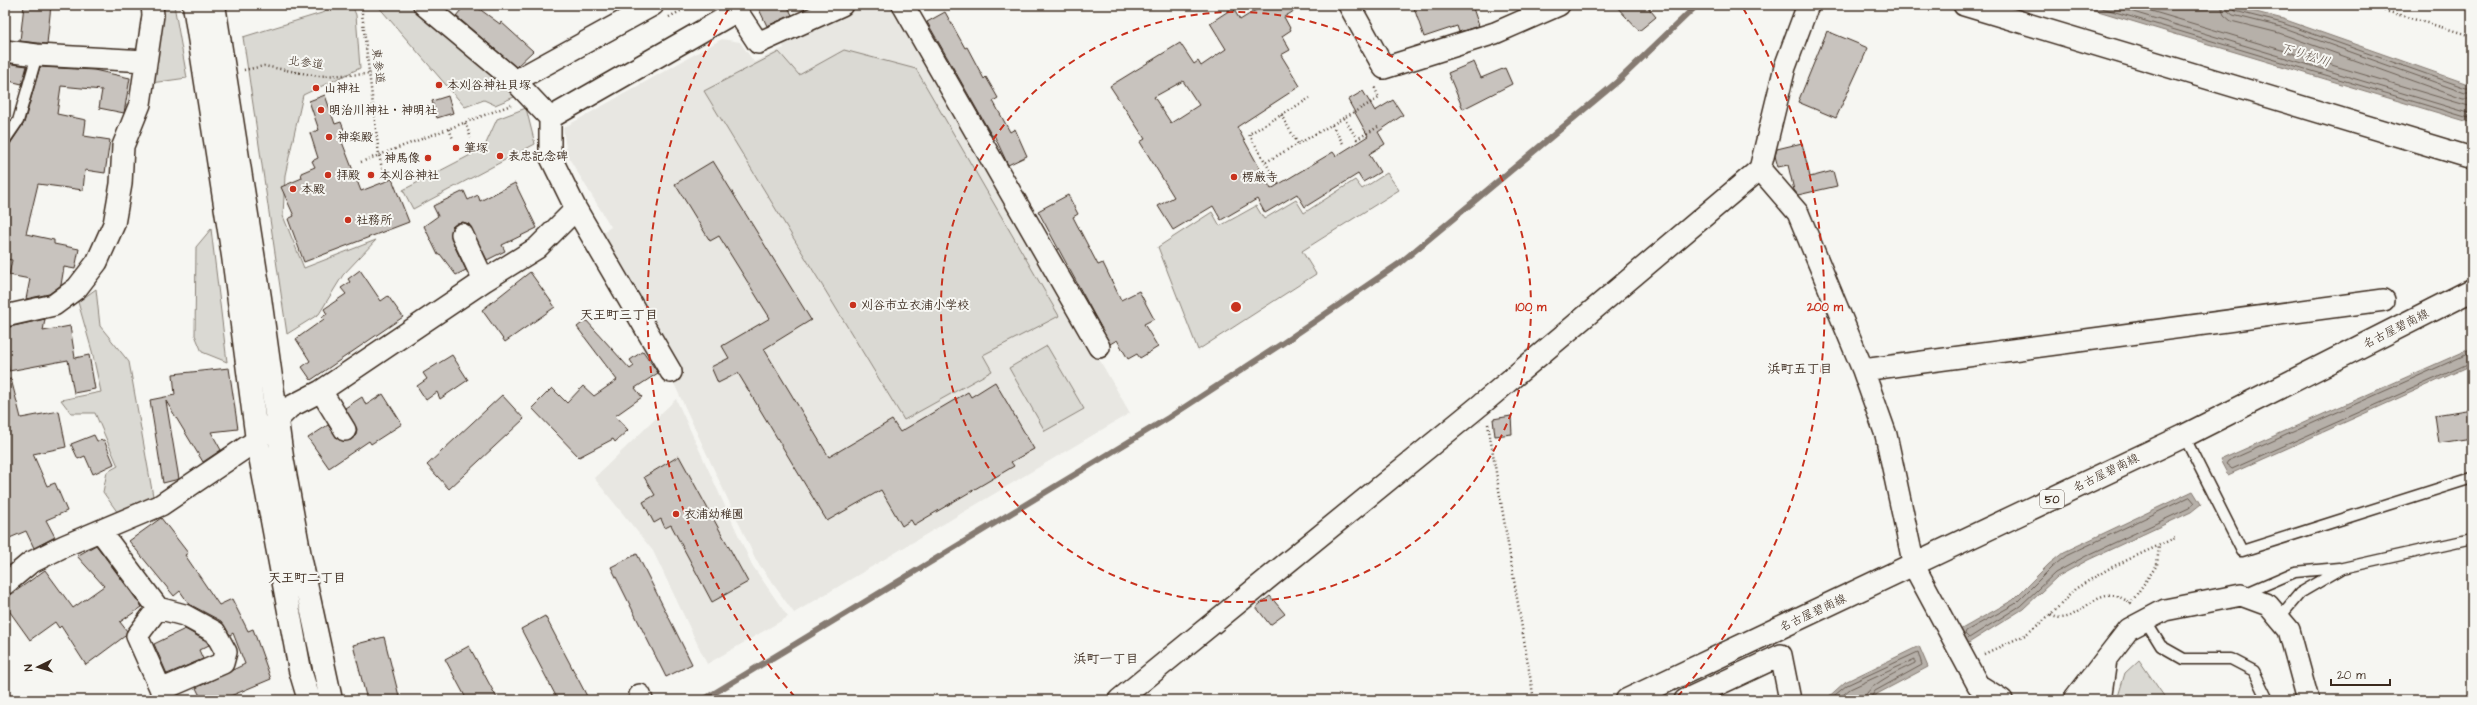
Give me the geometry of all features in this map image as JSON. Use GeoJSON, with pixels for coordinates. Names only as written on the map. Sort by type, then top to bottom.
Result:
{"type":"FeatureCollection","features":[{"type":"Feature","properties":{"kind":"street"},"geometry":{"type":"LineString","coordinates":[[5,316],[54,305],[77,288],[97,262],[114,224],[121,184],[123,146],[140,104],[152,5]]}},
{"type":"Feature","properties":{"kind":"street"},"geometry":{"type":"LineString","coordinates":[[194,5],[233,256],[257,440],[300,670],[309,700]]}},
{"type":"Feature","properties":{"kind":"street"},"geometry":{"type":"LineString","coordinates":[[214,5],[277,420],[300,556],[331,700]]}},
{"type":"Feature","properties":{"kind":"street"},"geometry":{"type":"LineString","coordinates":[[424,5],[515,81],[550,118],[550,156],[576,209],[671,372]]}},
{"type":"Feature","properties":{"kind":"street"},"geometry":{"type":"LineString","coordinates":[[515,81],[653,5]]}},
{"type":"Feature","properties":{"kind":"street"},"geometry":{"type":"LineString","coordinates":[[550,118],[735,8],[758,43],[842,5]]}},
{"type":"Feature","properties":{"kind":"street"},"geometry":{"type":"LineString","coordinates":[[903,5],[1099,347]]}},
{"type":"Feature","properties":{"kind":"street"},"geometry":{"type":"LineString","coordinates":[[1349,5],[1384,68],[1495,33],[1559,5]]}},
{"type":"Feature","properties":{"kind":"street"},"geometry":{"type":"LineString","coordinates":[[1118,700],[1484,402],[1760,170],[1785,67],[1808,5]]}},
{"type":"Feature","properties":{"kind":"street"},"geometry":{"type":"LineString","coordinates":[[1964,5],[2472,158]]}},
{"type":"Feature","properties":{"kind":"street"},"geometry":{"type":"LineString","coordinates":[[5,51],[37,55],[146,61]]}},
{"type":"Feature","properties":{"kind":"street"},"geometry":{"type":"LineString","coordinates":[[1760,170],[1798,213],[1863,370],[1886,435],[1914,566],[1966,663],[1977,692],[2002,700]]}},
{"type":"Feature","properties":{"kind":"street"},"geometry":{"type":"LineString","coordinates":[[5,584],[30,563],[64,546],[101,532],[161,505],[257,440],[290,407],[321,391],[484,281],[537,248],[576,209]]}},
{"type":"Feature","properties":{"kind":"street"},"geometry":{"type":"LineString","coordinates":[[462,234],[484,281]]}},
{"type":"Feature","properties":{"kind":"street","name":"名古屋碧南線"},"geometry":{"type":"LineString","coordinates":[[1627,700],[1914,566],[2184,436],[2472,290]]}},
{"type":"Feature","properties":{"kind":"street"},"geometry":{"type":"LineString","coordinates":[[1863,370],[2384,300]]}},
{"type":"Feature","properties":{"kind":"street"},"geometry":{"type":"LineString","coordinates":[[321,391],[345,430]]}},
{"type":"Feature","properties":{"kind":"street"},"geometry":{"type":"LineString","coordinates":[[101,532],[158,608]]}},
{"type":"Feature","properties":{"kind":"street"},"geometry":{"type":"LineString","coordinates":[[2074,700],[2129,629],[2165,610],[2241,595],[2268,605],[2289,630],[2308,700]]}},
{"type":"Feature","properties":{"kind":"street"},"geometry":{"type":"LineString","coordinates":[[1685,700],[1781,655],[1790,700]]}},
{"type":"Feature","properties":{"kind":"street"},"geometry":{"type":"LineString","coordinates":[[2097,700],[2101,694],[2106,657]]}},
{"type":"Feature","properties":{"kind":"lane"},"geometry":{"type":"LineString","coordinates":[[5,140],[18,121],[37,55]]}},
{"type":"Feature","properties":{"kind":"lane"},"geometry":{"type":"LineString","coordinates":[[2184,436],[2242,551],[2472,478]]}},
{"type":"Feature","properties":{"kind":"lane"},"geometry":{"type":"LineString","coordinates":[[2241,595],[2295,572],[2343,568],[2472,539]]}},
{"type":"Feature","properties":{"kind":"lane"},"geometry":{"type":"LineString","coordinates":[[2279,618],[2300,593],[2343,568]]}},
{"type":"Feature","properties":{"kind":"lane"},"geometry":{"type":"LineString","coordinates":[[2145,620],[2161,646],[2184,658],[2231,659],[2254,671],[2268,700]]}},
{"type":"Feature","properties":{"kind":"path","name":"東参道"},"geometry":{"type":"LineString","coordinates":[[361,5],[371,74],[379,155],[384,178]]}},
{"type":"Feature","properties":{"kind":"path"},"geometry":{"type":"LineString","coordinates":[[2365,5],[2472,36]]}},
{"type":"Feature","properties":{"kind":"path","name":"北参道"},"geometry":{"type":"LineString","coordinates":[[241,71],[264,66],[318,76],[371,74]]}},
{"type":"Feature","properties":{"kind":"path"},"geometry":{"type":"LineString","coordinates":[[1266,162],[1379,98],[1370,79]]}},
{"type":"Feature","properties":{"kind":"path"},"geometry":{"type":"LineString","coordinates":[[1278,184],[1249,134],[1310,98]]}},
{"type":"Feature","properties":{"kind":"path"},"geometry":{"type":"LineString","coordinates":[[1281,115],[1298,144]]}},
{"type":"Feature","properties":{"kind":"path"},"geometry":{"type":"LineString","coordinates":[[1344,118],[1357,139],[1378,127]]}},
{"type":"Feature","properties":{"kind":"path"},"geometry":{"type":"LineString","coordinates":[[465,123],[471,138]]}},
{"type":"Feature","properties":{"kind":"path"},"geometry":{"type":"LineString","coordinates":[[1332,125],[1344,145]]}},
{"type":"Feature","properties":{"kind":"path"},"geometry":{"type":"LineString","coordinates":[[449,129],[453,139]]}},
{"type":"Feature","properties":{"kind":"path"},"geometry":{"type":"LineString","coordinates":[[361,162],[379,155]]}},
{"type":"Feature","properties":{"kind":"path"},"geometry":{"type":"LineString","coordinates":[[1484,402],[1534,700]]}},
{"type":"Feature","properties":{"kind":"path"},"geometry":{"type":"LineString","coordinates":[[1966,663],[2025,635],[2050,615],[2075,589],[2110,568],[2175,538]]}},
{"type":"Feature","properties":{"kind":"path"},"geometry":{"type":"LineString","coordinates":[[2130,604],[2157,564],[2159,545]]}},
{"type":"Feature","properties":{"kind":"path"},"geometry":{"type":"LineString","coordinates":[[2050,615],[2058,620],[2069,618],[2089,602],[2103,596],[2116,598],[2130,604],[2145,620]]}},
{"type":"Feature","properties":{"kind":"shaded area"},"geometry":{"type":"Polygon","coordinates":[[[158,5],[174,5],[187,78],[151,83],[158,5]]]}},
{"type":"Feature","properties":{"kind":"shaded area"},"geometry":{"type":"Polygon","coordinates":[[[324,5],[352,5],[356,15],[360,68],[303,95],[285,175],[283,216],[304,268],[376,240],[343,275],[319,314],[287,334],[243,37],[325,12],[324,5]]]}},
{"type":"Feature","properties":{"kind":"shaded area"},"geometry":{"type":"Polygon","coordinates":[[[377,5],[412,5],[519,95],[495,105],[484,100],[465,107],[377,5]]]}},
{"type":"Feature","properties":{"kind":"shaded area","name":"刈谷市立衣浦小学校"},"geometry":{"type":"Polygon","coordinates":[[[853,5],[896,5],[1130,413],[794,613],[756,560],[671,377],[597,236],[611,227],[567,155],[563,128],[722,39],[740,42],[754,62],[784,48],[780,39],[853,5]]]}},
{"type":"Feature","properties":{"kind":"shaded area"},"geometry":{"type":"Polygon","coordinates":[[[844,50],[916,69],[1059,316],[983,355],[992,371],[904,420],[704,91],[779,52],[799,75],[844,50]]]}},
{"type":"Feature","properties":{"kind":"shaded area"},"geometry":{"type":"Polygon","coordinates":[[[526,108],[535,144],[413,209],[403,190],[484,148],[497,119],[526,108]]]}},
{"type":"Feature","properties":{"kind":"shaded area"},"geometry":{"type":"Polygon","coordinates":[[[1387,173],[1399,190],[1302,251],[1316,274],[1198,350],[1158,247],[1212,212],[1220,226],[1256,206],[1264,219],[1296,200],[1304,213],[1355,180],[1362,189],[1387,173]]]}},
{"type":"Feature","properties":{"kind":"shaded area"},"geometry":{"type":"Polygon","coordinates":[[[211,229],[227,362],[202,352],[195,335],[196,247],[211,229]]]}},
{"type":"Feature","properties":{"kind":"shaded area"},"geometry":{"type":"Polygon","coordinates":[[[96,289],[100,326],[129,362],[153,496],[118,513],[103,492],[107,472],[118,466],[95,413],[71,413],[61,400],[101,392],[92,351],[78,302],[96,289]]]}},
{"type":"Feature","properties":{"kind":"shaded area"},"geometry":{"type":"Polygon","coordinates":[[[1047,346],[1084,409],[1045,431],[1009,368],[1047,346]]]}},
{"type":"Feature","properties":{"kind":"shaded area","name":"衣浦幼稚園"},"geometry":{"type":"Polygon","coordinates":[[[676,399],[752,565],[788,617],[707,664],[653,551],[594,478],[676,399]]]}},
{"type":"Feature","properties":{"kind":"shaded area"},"geometry":{"type":"Polygon","coordinates":[[[2139,660],[2166,699],[2204,697],[2207,700],[2117,700],[2125,673],[2139,660]]]}},
{"type":"Feature","properties":{"kind":"water","name":"下り松川"},"geometry":{"type":"Polygon","coordinates":[[[2078,5],[2229,5],[2283,19],[2468,84],[2472,84],[2472,123],[2078,5]]]}},
{"type":"Feature","properties":{"kind":"water"},"geometry":{"type":"Polygon","coordinates":[[[2472,348],[2472,365],[2228,475],[2220,460],[2472,348]]]}},
{"type":"Feature","properties":{"kind":"water"},"geometry":{"type":"Polygon","coordinates":[[[2193,491],[2201,504],[2191,512],[2088,560],[2057,577],[2023,609],[1967,644],[1958,631],[2013,600],[2049,564],[2064,552],[2193,491]]]}},
{"type":"Feature","properties":{"kind":"water"},"geometry":{"type":"Polygon","coordinates":[[[1919,646],[1928,667],[1877,694],[1872,700],[1825,700],[1845,682],[1919,646]]]}},
{"type":"Feature","properties":{"kind":"building"},"geometry":{"type":"Polygon","coordinates":[[[24,5],[51,5],[47,44],[20,41],[24,5]]]}},
{"type":"Feature","properties":{"kind":"building"},"geometry":{"type":"Polygon","coordinates":[[[465,5],[474,5],[500,24],[501,22],[533,51],[516,67],[456,16],[465,5]]]}},
{"type":"Feature","properties":{"kind":"building"},"geometry":{"type":"Polygon","coordinates":[[[757,5],[787,5],[792,15],[767,26],[757,5]]]}},
{"type":"Feature","properties":{"kind":"building"},"geometry":{"type":"Polygon","coordinates":[[[1264,5],[1304,5],[1284,17],[1291,30],[1282,36],[1290,50],[1281,55],[1300,86],[1237,127],[1271,189],[1333,152],[1336,156],[1368,136],[1348,100],[1363,91],[1375,111],[1393,100],[1403,115],[1378,132],[1385,144],[1369,154],[1380,172],[1363,182],[1358,174],[1305,207],[1297,194],[1265,213],[1257,199],[1221,220],[1213,206],[1173,230],[1158,206],[1174,197],[1140,142],[1145,139],[1110,86],[1180,43],[1194,64],[1198,61],[1201,66],[1226,49],[1210,23],[1233,8],[1240,20],[1264,5]],[[1183,81],[1154,97],[1171,123],[1199,105],[1183,81]]]}},
{"type":"Feature","properties":{"kind":"building"},"geometry":{"type":"Polygon","coordinates":[[[1413,5],[1472,5],[1479,26],[1459,32],[1457,26],[1424,37],[1413,5]]]}},
{"type":"Feature","properties":{"kind":"building"},"geometry":{"type":"Polygon","coordinates":[[[1615,5],[1646,5],[1656,17],[1639,31],[1615,5]]]}},
{"type":"Feature","properties":{"kind":"building"},"geometry":{"type":"Polygon","coordinates":[[[945,12],[965,48],[967,47],[984,79],[986,77],[998,98],[993,101],[1010,132],[1015,129],[1027,156],[1008,165],[994,135],[992,136],[927,22],[945,12]]]}},
{"type":"Feature","properties":{"kind":"building"},"geometry":{"type":"Polygon","coordinates":[[[1827,31],[1868,48],[1836,118],[1798,102],[1827,31]]]}},
{"type":"Feature","properties":{"kind":"building"},"geometry":{"type":"Polygon","coordinates":[[[1474,62],[1481,78],[1505,68],[1512,84],[1463,109],[1448,73],[1474,62]]]}},
{"type":"Feature","properties":{"kind":"building"},"geometry":{"type":"Polygon","coordinates":[[[5,63],[27,66],[22,84],[5,80],[5,63]]]}},
{"type":"Feature","properties":{"kind":"building"},"geometry":{"type":"Polygon","coordinates":[[[40,67],[94,70],[130,78],[124,113],[99,108],[102,90],[61,86],[57,114],[86,120],[84,136],[110,140],[105,173],[85,170],[83,190],[38,184],[26,234],[54,240],[54,244],[79,249],[75,269],[64,267],[61,285],[49,294],[26,299],[30,279],[9,275],[12,260],[5,259],[5,146],[10,144],[24,123],[40,67]]]}},
{"type":"Feature","properties":{"kind":"building"},"geometry":{"type":"Polygon","coordinates":[[[325,95],[335,124],[341,122],[348,140],[342,142],[361,191],[392,179],[409,222],[304,262],[288,219],[294,216],[281,187],[302,178],[301,173],[315,167],[312,161],[318,158],[310,133],[319,130],[309,101],[325,95]]]}},
{"type":"Feature","properties":{"kind":"building"},"geometry":{"type":"Polygon","coordinates":[[[448,96],[453,113],[437,118],[432,101],[448,96]]]}},
{"type":"Feature","properties":{"kind":"building"},"geometry":{"type":"Polygon","coordinates":[[[1802,143],[1810,177],[1833,171],[1837,186],[1798,195],[1794,190],[1788,165],[1778,167],[1775,156],[1777,149],[1802,143]]]}},
{"type":"Feature","properties":{"kind":"building"},"geometry":{"type":"Polygon","coordinates":[[[713,161],[811,320],[764,349],[829,457],[892,420],[900,432],[968,392],[971,397],[995,382],[1034,449],[1011,462],[1014,466],[914,525],[911,520],[902,526],[881,490],[827,521],[738,373],[718,383],[711,367],[729,358],[722,346],[770,318],[719,236],[710,241],[675,184],[713,161]]]}},
{"type":"Feature","properties":{"kind":"building"},"geometry":{"type":"Polygon","coordinates":[[[515,183],[537,228],[502,245],[505,251],[487,260],[469,224],[463,222],[457,223],[452,227],[451,239],[466,270],[456,275],[440,254],[438,255],[424,226],[438,216],[433,206],[464,191],[468,200],[478,195],[480,201],[515,183]]]}},
{"type":"Feature","properties":{"kind":"building"},"geometry":{"type":"Polygon","coordinates":[[[1068,195],[1078,214],[1073,217],[1098,265],[1103,263],[1121,300],[1139,291],[1154,319],[1144,324],[1158,347],[1140,358],[1137,354],[1128,359],[1117,340],[1110,344],[1038,211],[1068,195]]]}},
{"type":"Feature","properties":{"kind":"building"},"geometry":{"type":"Polygon","coordinates":[[[360,270],[381,301],[388,296],[403,317],[311,380],[302,367],[310,361],[296,339],[324,319],[322,317],[327,314],[324,309],[346,294],[341,288],[350,282],[348,279],[360,270]]]}},
{"type":"Feature","properties":{"kind":"building"},"geometry":{"type":"Polygon","coordinates":[[[530,272],[555,307],[505,342],[482,310],[530,272]]]}},
{"type":"Feature","properties":{"kind":"building"},"geometry":{"type":"Polygon","coordinates":[[[45,319],[43,331],[70,326],[75,358],[89,355],[95,389],[74,393],[68,360],[9,371],[5,349],[5,328],[45,319]]]}},
{"type":"Feature","properties":{"kind":"building"},"geometry":{"type":"Polygon","coordinates":[[[586,320],[630,369],[634,366],[630,360],[643,351],[658,373],[635,388],[642,397],[615,416],[628,430],[615,442],[613,439],[579,457],[532,408],[552,388],[567,403],[583,386],[594,396],[617,380],[577,327],[586,320]]]}},
{"type":"Feature","properties":{"kind":"building"},"geometry":{"type":"Polygon","coordinates":[[[452,355],[468,380],[440,399],[437,392],[426,400],[417,386],[427,379],[423,373],[452,355]]]}},
{"type":"Feature","properties":{"kind":"building"},"geometry":{"type":"Polygon","coordinates":[[[229,368],[238,429],[211,432],[221,450],[203,462],[166,401],[179,479],[163,483],[150,400],[175,395],[173,374],[229,368]]]}},
{"type":"Feature","properties":{"kind":"building"},"geometry":{"type":"Polygon","coordinates":[[[11,379],[21,418],[59,411],[66,447],[33,454],[47,486],[55,483],[67,511],[46,520],[55,537],[34,548],[26,531],[5,540],[5,380],[11,379]]]}},
{"type":"Feature","properties":{"kind":"building"},"geometry":{"type":"Polygon","coordinates":[[[383,394],[402,424],[371,444],[369,441],[329,468],[308,438],[328,425],[339,440],[351,440],[356,435],[357,429],[345,408],[362,397],[366,405],[383,394]]]}},
{"type":"Feature","properties":{"kind":"building"},"geometry":{"type":"Polygon","coordinates":[[[502,395],[524,419],[449,489],[427,465],[502,395]]]}},
{"type":"Feature","properties":{"kind":"building"},"geometry":{"type":"Polygon","coordinates":[[[2472,409],[2472,438],[2439,443],[2435,415],[2472,409]]]}},
{"type":"Feature","properties":{"kind":"building"},"geometry":{"type":"Polygon","coordinates":[[[1511,416],[1512,434],[1495,436],[1493,419],[1511,416]]]}},
{"type":"Feature","properties":{"kind":"building"},"geometry":{"type":"Polygon","coordinates":[[[94,435],[97,441],[104,440],[114,464],[93,474],[85,456],[78,459],[71,444],[94,435]]]}},
{"type":"Feature","properties":{"kind":"building"},"geometry":{"type":"Polygon","coordinates":[[[679,456],[748,582],[712,602],[671,525],[665,528],[661,519],[654,523],[643,502],[655,495],[644,477],[679,456]]]}},
{"type":"Feature","properties":{"kind":"building"},"geometry":{"type":"Polygon","coordinates":[[[161,518],[188,553],[185,555],[219,605],[232,599],[248,631],[253,629],[271,679],[221,700],[202,700],[196,688],[245,664],[233,633],[230,635],[221,621],[189,604],[180,591],[174,596],[129,541],[161,518]]]}},
{"type":"Feature","properties":{"kind":"building"},"geometry":{"type":"Polygon","coordinates":[[[96,545],[142,607],[120,622],[127,631],[125,636],[86,665],[61,626],[59,628],[55,622],[30,640],[5,605],[5,599],[45,570],[73,608],[104,586],[77,556],[96,545]]]}},
{"type":"Feature","properties":{"kind":"building"},"geometry":{"type":"Polygon","coordinates":[[[637,554],[692,664],[666,677],[611,567],[637,554]]]}},
{"type":"Feature","properties":{"kind":"building"},"geometry":{"type":"Polygon","coordinates":[[[1270,596],[1285,614],[1270,625],[1256,607],[1270,596]]]}},
{"type":"Feature","properties":{"kind":"building"},"geometry":{"type":"Polygon","coordinates":[[[545,616],[589,700],[558,700],[521,629],[545,616]]]}},
{"type":"Feature","properties":{"kind":"building"},"geometry":{"type":"Polygon","coordinates":[[[185,629],[206,641],[209,645],[199,650],[203,659],[167,674],[154,644],[185,629]]]}},
{"type":"Feature","properties":{"kind":"building"},"geometry":{"type":"Polygon","coordinates":[[[384,637],[400,700],[367,700],[353,645],[384,637]]]}},
{"type":"Feature","properties":{"kind":"building"},"geometry":{"type":"Polygon","coordinates":[[[469,646],[498,700],[467,700],[445,659],[469,646]]]}},
{"type":"Feature","properties":{"kind":"waterway"},"geometry":{"type":"LineString","coordinates":[[703,700],[1168,418],[1283,343],[1400,263],[1617,82],[1697,5]]}},
{"type":"Feature","properties":{"kind":"place","name":"本刈谷神社貝塚"},"geometry":{"type":"Point","coordinates":[439,85]}},
{"type":"Feature","properties":{"kind":"place","name":"山神社"},"geometry":{"type":"Point","coordinates":[316,88]}},
{"type":"Feature","properties":{"kind":"place","name":"明治川神社・神明社"},"geometry":{"type":"Point","coordinates":[321,110]}},
{"type":"Feature","properties":{"kind":"place","name":"神楽殿"},"geometry":{"type":"Point","coordinates":[329,137]}},
{"type":"Feature","properties":{"kind":"place","name":"筆塚"},"geometry":{"type":"Point","coordinates":[456,148]}},
{"type":"Feature","properties":{"kind":"place","name":"表忠記念碑"},"geometry":{"type":"Point","coordinates":[500,156]}},
{"type":"Feature","properties":{"kind":"place","name":"神馬像"},"geometry":{"type":"Point","coordinates":[428,158]}},
{"type":"Feature","properties":{"kind":"place","name":"拝殿"},"geometry":{"type":"Point","coordinates":[328,175]}},
{"type":"Feature","properties":{"kind":"place","name":"本刈谷神社"},"geometry":{"type":"Point","coordinates":[371,175]}},
{"type":"Feature","properties":{"kind":"place","name":"楞厳寺"},"geometry":{"type":"Point","coordinates":[1234,177]}},
{"type":"Feature","properties":{"kind":"place","name":"本殿"},"geometry":{"type":"Point","coordinates":[293,189]}},
{"type":"Feature","properties":{"kind":"place","name":"社務所"},"geometry":{"type":"Point","coordinates":[348,220]}},
{"type":"Feature","properties":{"kind":"place","name":"刈谷市立衣浦小学校"},"geometry":{"type":"Point","coordinates":[853,305]}},
{"type":"Feature","properties":{"kind":"place","name":"衣浦幼稚園"},"geometry":{"type":"Point","coordinates":[676,514]}},
{"type":"Feature","properties":{"kind":"district","name":"天王町三丁目"},"geometry":{"type":"Point","coordinates":[619,315]}},
{"type":"Feature","properties":{"kind":"district","name":"浜町五丁目"},"geometry":{"type":"Point","coordinates":[1800,369]}},
{"type":"Feature","properties":{"kind":"district","name":"天王町二丁目"},"geometry":{"type":"Point","coordinates":[307,578]}},
{"type":"Feature","properties":{"kind":"district","name":"浜町一丁目"},"geometry":{"type":"Point","coordinates":[1106,659]}}]}
